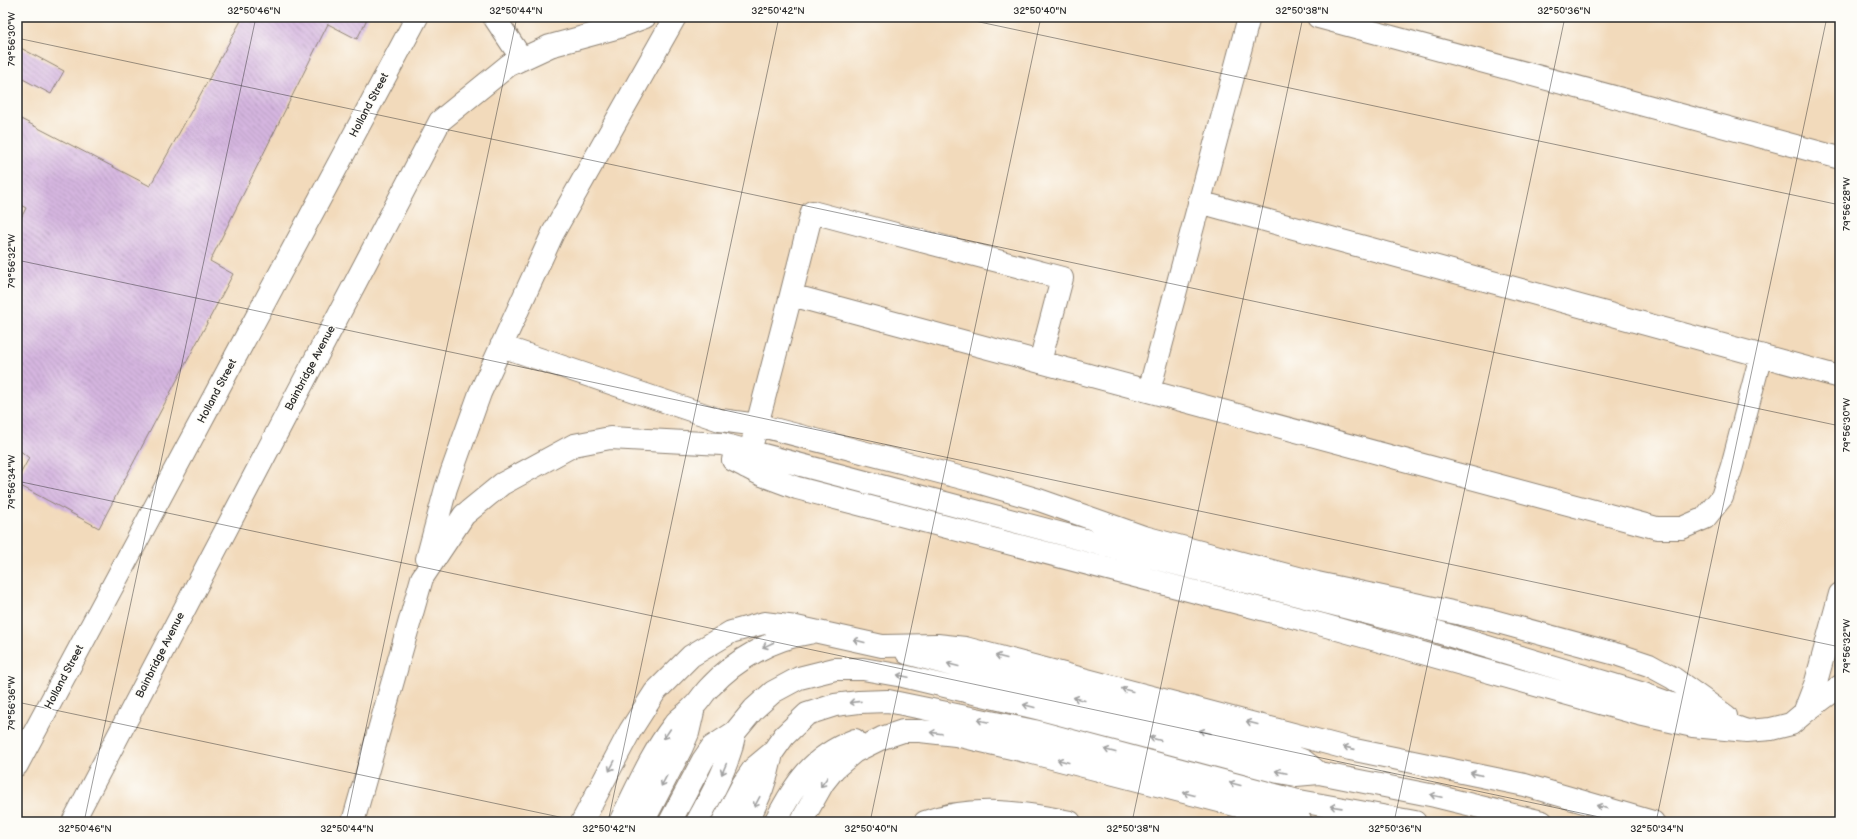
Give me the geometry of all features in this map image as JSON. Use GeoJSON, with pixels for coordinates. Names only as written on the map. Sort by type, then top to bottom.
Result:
{"type":"FeatureCollection","features":[{"type":"Feature","properties":{"kind":"street","name":"Holland Street"},"geometry":{"type":"LineString","coordinates":[[17,765],[417,17]]}},
{"type":"Feature","properties":{"kind":"street"},"geometry":{"type":"LineString","coordinates":[[494,17],[522,59]]}},
{"type":"Feature","properties":{"kind":"street","name":"Bainbridge Avenue"},"geometry":{"type":"LineString","coordinates":[[73,822],[440,121],[509,65],[550,46],[616,28],[645,17]]}},
{"type":"Feature","properties":{"kind":"street"},"geometry":{"type":"LineString","coordinates":[[353,822],[446,488],[480,393],[553,232],[675,17]]}},
{"type":"Feature","properties":{"kind":"street"},"geometry":{"type":"LineString","coordinates":[[1149,391],[1249,17]]}},
{"type":"Feature","properties":{"kind":"street"},"geometry":{"type":"LineString","coordinates":[[1318,17],[1840,158]]}},
{"type":"Feature","properties":{"kind":"street"},"geometry":{"type":"LineString","coordinates":[[1199,202],[1840,377]]}},
{"type":"Feature","properties":{"kind":"street"},"geometry":{"type":"LineString","coordinates":[[749,459],[812,212],[1062,278],[1040,362]]}},
{"type":"Feature","properties":{"kind":"street"},"geometry":{"type":"LineString","coordinates":[[791,295],[1657,528],[1682,528],[1705,518],[1722,497],[1732,466],[1761,356]]}},
{"type":"Feature","properties":{"kind":"street"},"geometry":{"type":"LineString","coordinates":[[501,346],[720,420],[758,425],[974,481],[1039,500],[1090,520],[1144,537],[1317,583],[1494,621],[1619,655],[1649,665],[1673,678],[1747,731]]}},
{"type":"Feature","properties":{"kind":"street"},"geometry":{"type":"LineString","coordinates":[[422,578],[464,515],[502,484],[574,445],[610,438],[695,443],[749,459],[775,481],[797,488],[1322,625],[1639,714],[1693,726],[1747,731],[1771,730],[1791,724],[1840,686]]}},
{"type":"Feature","properties":{"kind":"street"},"geometry":{"type":"LineString","coordinates":[[1804,713],[1816,682],[1840,594]]}},
{"type":"Feature","properties":{"kind":"street"},"geometry":{"type":"LineString","coordinates":[[582,822],[630,731],[655,692],[691,656],[731,632],[764,623],[796,626],[882,646],[1284,753],[1304,761],[1319,773]]}},
{"type":"Feature","properties":{"kind":"street"},"geometry":{"type":"LineString","coordinates":[[620,822],[662,742],[674,724],[694,707],[711,686],[728,671],[764,646],[790,636],[818,631]]}},
{"type":"Feature","properties":{"kind":"street"},"geometry":{"type":"LineString","coordinates":[[882,646],[937,645],[965,648],[1350,749],[1525,785],[1653,822]]}},
{"type":"Feature","properties":{"kind":"street"},"geometry":{"type":"LineString","coordinates":[[670,822],[712,747],[734,732],[754,709],[773,692],[799,678],[835,669],[863,669],[903,676],[1041,709],[1280,772],[1296,775],[1319,773],[1462,802],[1542,822]]}},
{"type":"Feature","properties":{"kind":"street"},"geometry":{"type":"LineString","coordinates":[[723,822],[750,773],[772,754],[784,736],[808,714],[835,705],[888,701],[1034,731],[1294,800],[1416,822]]}},
{"type":"Feature","properties":{"kind":"street"},"geometry":{"type":"LineString","coordinates":[[643,822],[681,749],[688,733],[694,707]]}},
{"type":"Feature","properties":{"kind":"street"},"geometry":{"type":"LineString","coordinates":[[801,822],[823,783],[835,768],[866,744],[902,731]]}},
{"type":"Feature","properties":{"kind":"street"},"geometry":{"type":"LineString","coordinates":[[775,822],[800,778],[820,758],[840,746],[865,736],[883,732],[902,731],[920,731],[956,735],[1301,822]]}},
{"type":"Feature","properties":{"kind":"street"},"geometry":{"type":"LineString","coordinates":[[697,822],[724,772],[730,755],[734,732]]}},
{"type":"Feature","properties":{"kind":"street"},"geometry":{"type":"LineString","coordinates":[[747,822],[768,776],[772,754]]}},
{"type":"Feature","properties":{"kind":"street"},"geometry":{"type":"LineString","coordinates":[[925,822],[972,811],[1013,813],[1070,822]]}},
{"type":"Feature","properties":{"kind":"building"},"geometry":{"type":"Polygon","coordinates":[[[243,17],[368,17],[357,39],[328,24],[210,261],[233,274],[99,528],[17,484],[17,480],[29,458],[17,448],[17,226],[26,208],[17,203],[17,117],[150,186],[243,17]]]}},
{"type":"Feature","properties":{"kind":"building"},"geometry":{"type":"Polygon","coordinates":[[[17,46],[64,71],[51,94],[17,76],[17,46]]]}}]}
